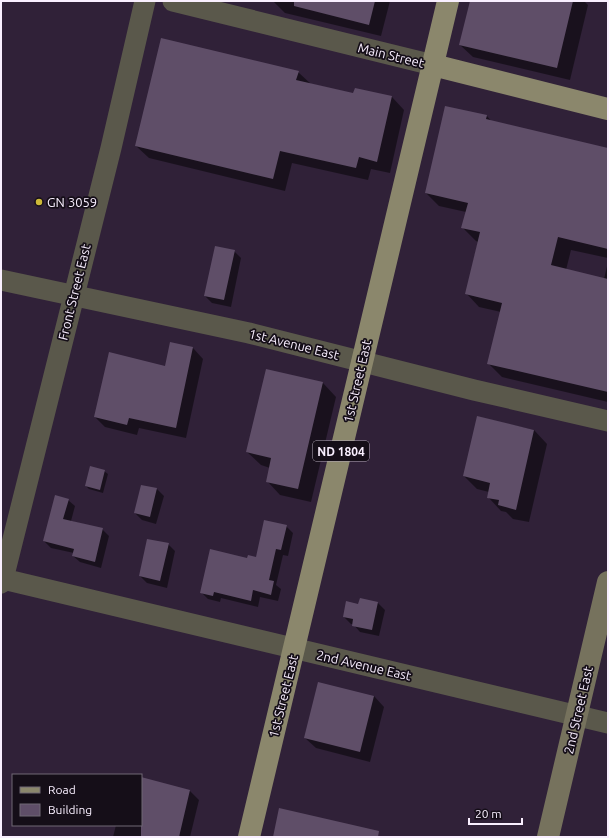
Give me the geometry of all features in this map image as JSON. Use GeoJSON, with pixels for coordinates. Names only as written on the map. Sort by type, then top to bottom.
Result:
{"type":"FeatureCollection","features":[{"type":"Feature","properties":{"kind":"main road","name":"1st Street East"},"geometry":{"type":"LineString","coordinates":[[249,837],[448,1]]}},
{"type":"Feature","properties":{"kind":"main road","name":"Main Street"},"geometry":{"type":"LineString","coordinates":[[432,65],[608,109]]}},
{"type":"Feature","properties":{"kind":"street","name":"Front Street East"},"geometry":{"type":"LineString","coordinates":[[2,581],[111,148],[145,1]]}},
{"type":"Feature","properties":{"kind":"street","name":"Main Street"},"geometry":{"type":"LineString","coordinates":[[173,1],[432,65]]}},
{"type":"Feature","properties":{"kind":"street","name":"1st Avenue East"},"geometry":{"type":"LineString","coordinates":[[1,280],[249,333],[474,390],[608,421]]}},
{"type":"Feature","properties":{"kind":"street","name":"2nd Avenue East"},"geometry":{"type":"LineString","coordinates":[[2,581],[294,648],[608,723]]}},
{"type":"Feature","properties":{"kind":"street","name":"2nd Street East"},"geometry":{"type":"LineString","coordinates":[[548,837],[608,582]]}},
{"type":"Feature","properties":{"kind":"building"},"geometry":{"type":"Polygon","coordinates":[[[294,1],[375,1],[369,25],[294,6],[294,1]]]}},
{"type":"Feature","properties":{"kind":"building"},"geometry":{"type":"Polygon","coordinates":[[[470,1],[573,1],[557,68],[459,45],[470,1]]]}},
{"type":"Feature","properties":{"kind":"building"},"geometry":{"type":"Polygon","coordinates":[[[161,38],[299,71],[296,80],[353,93],[355,88],[392,96],[377,162],[359,157],[356,168],[280,151],[273,179],[135,146],[161,38]]]}},
{"type":"Feature","properties":{"kind":"building"},"geometry":{"type":"Polygon","coordinates":[[[445,106],[487,115],[486,119],[608,148],[608,249],[558,237],[551,265],[608,279],[608,392],[487,364],[502,303],[465,294],[480,232],[461,228],[468,203],[425,193],[445,106]]]}},
{"type":"Feature","properties":{"kind":"building"},"geometry":{"type":"Polygon","coordinates":[[[215,246],[235,250],[224,300],[204,296],[215,246]]]}},
{"type":"Feature","properties":{"kind":"building"},"geometry":{"type":"Polygon","coordinates":[[[170,342],[193,347],[176,428],[129,418],[127,425],[94,417],[109,352],[165,366],[170,342]]]}},
{"type":"Feature","properties":{"kind":"building"},"geometry":{"type":"Polygon","coordinates":[[[266,369],[323,382],[298,489],[266,482],[271,458],[246,452],[266,369]]]}},
{"type":"Feature","properties":{"kind":"building"},"geometry":{"type":"Polygon","coordinates":[[[477,416],[534,430],[516,510],[498,505],[499,500],[487,498],[490,483],[463,476],[477,416]]]}},
{"type":"Feature","properties":{"kind":"building"},"geometry":{"type":"Polygon","coordinates":[[[90,466],[105,470],[100,490],[85,486],[90,466]]]}},
{"type":"Feature","properties":{"kind":"building"},"geometry":{"type":"Polygon","coordinates":[[[141,485],[157,488],[150,517],[134,513],[141,485]]]}},
{"type":"Feature","properties":{"kind":"building"},"geometry":{"type":"Polygon","coordinates":[[[55,495],[69,499],[63,519],[103,528],[95,562],[72,556],[74,549],[43,541],[55,495]]]}},
{"type":"Feature","properties":{"kind":"building"},"geometry":{"type":"Polygon","coordinates":[[[264,520],[287,525],[281,550],[276,549],[269,580],[274,581],[271,595],[253,590],[251,601],[214,592],[213,596],[200,593],[210,549],[247,558],[248,555],[256,557],[264,520]]]}},
{"type":"Feature","properties":{"kind":"building"},"geometry":{"type":"Polygon","coordinates":[[[147,539],[169,543],[160,581],[139,576],[147,539]]]}},
{"type":"Feature","properties":{"kind":"building"},"geometry":{"type":"Polygon","coordinates":[[[360,598],[378,602],[372,630],[352,626],[353,619],[343,617],[346,601],[358,604],[360,598]]]}},
{"type":"Feature","properties":{"kind":"building"},"geometry":{"type":"Polygon","coordinates":[[[318,682],[374,696],[360,752],[304,738],[318,682]]]}},
{"type":"Feature","properties":{"kind":"building"},"geometry":{"type":"Polygon","coordinates":[[[142,777],[190,790],[179,837],[141,837],[142,777]]]}},
{"type":"Feature","properties":{"kind":"building"},"geometry":{"type":"Polygon","coordinates":[[[279,808],[379,831],[378,837],[273,837],[279,808]]]}},
{"type":"Feature","properties":{"kind":"place","name":"GN 3059"},"geometry":{"type":"Point","coordinates":[39,202]}}]}
